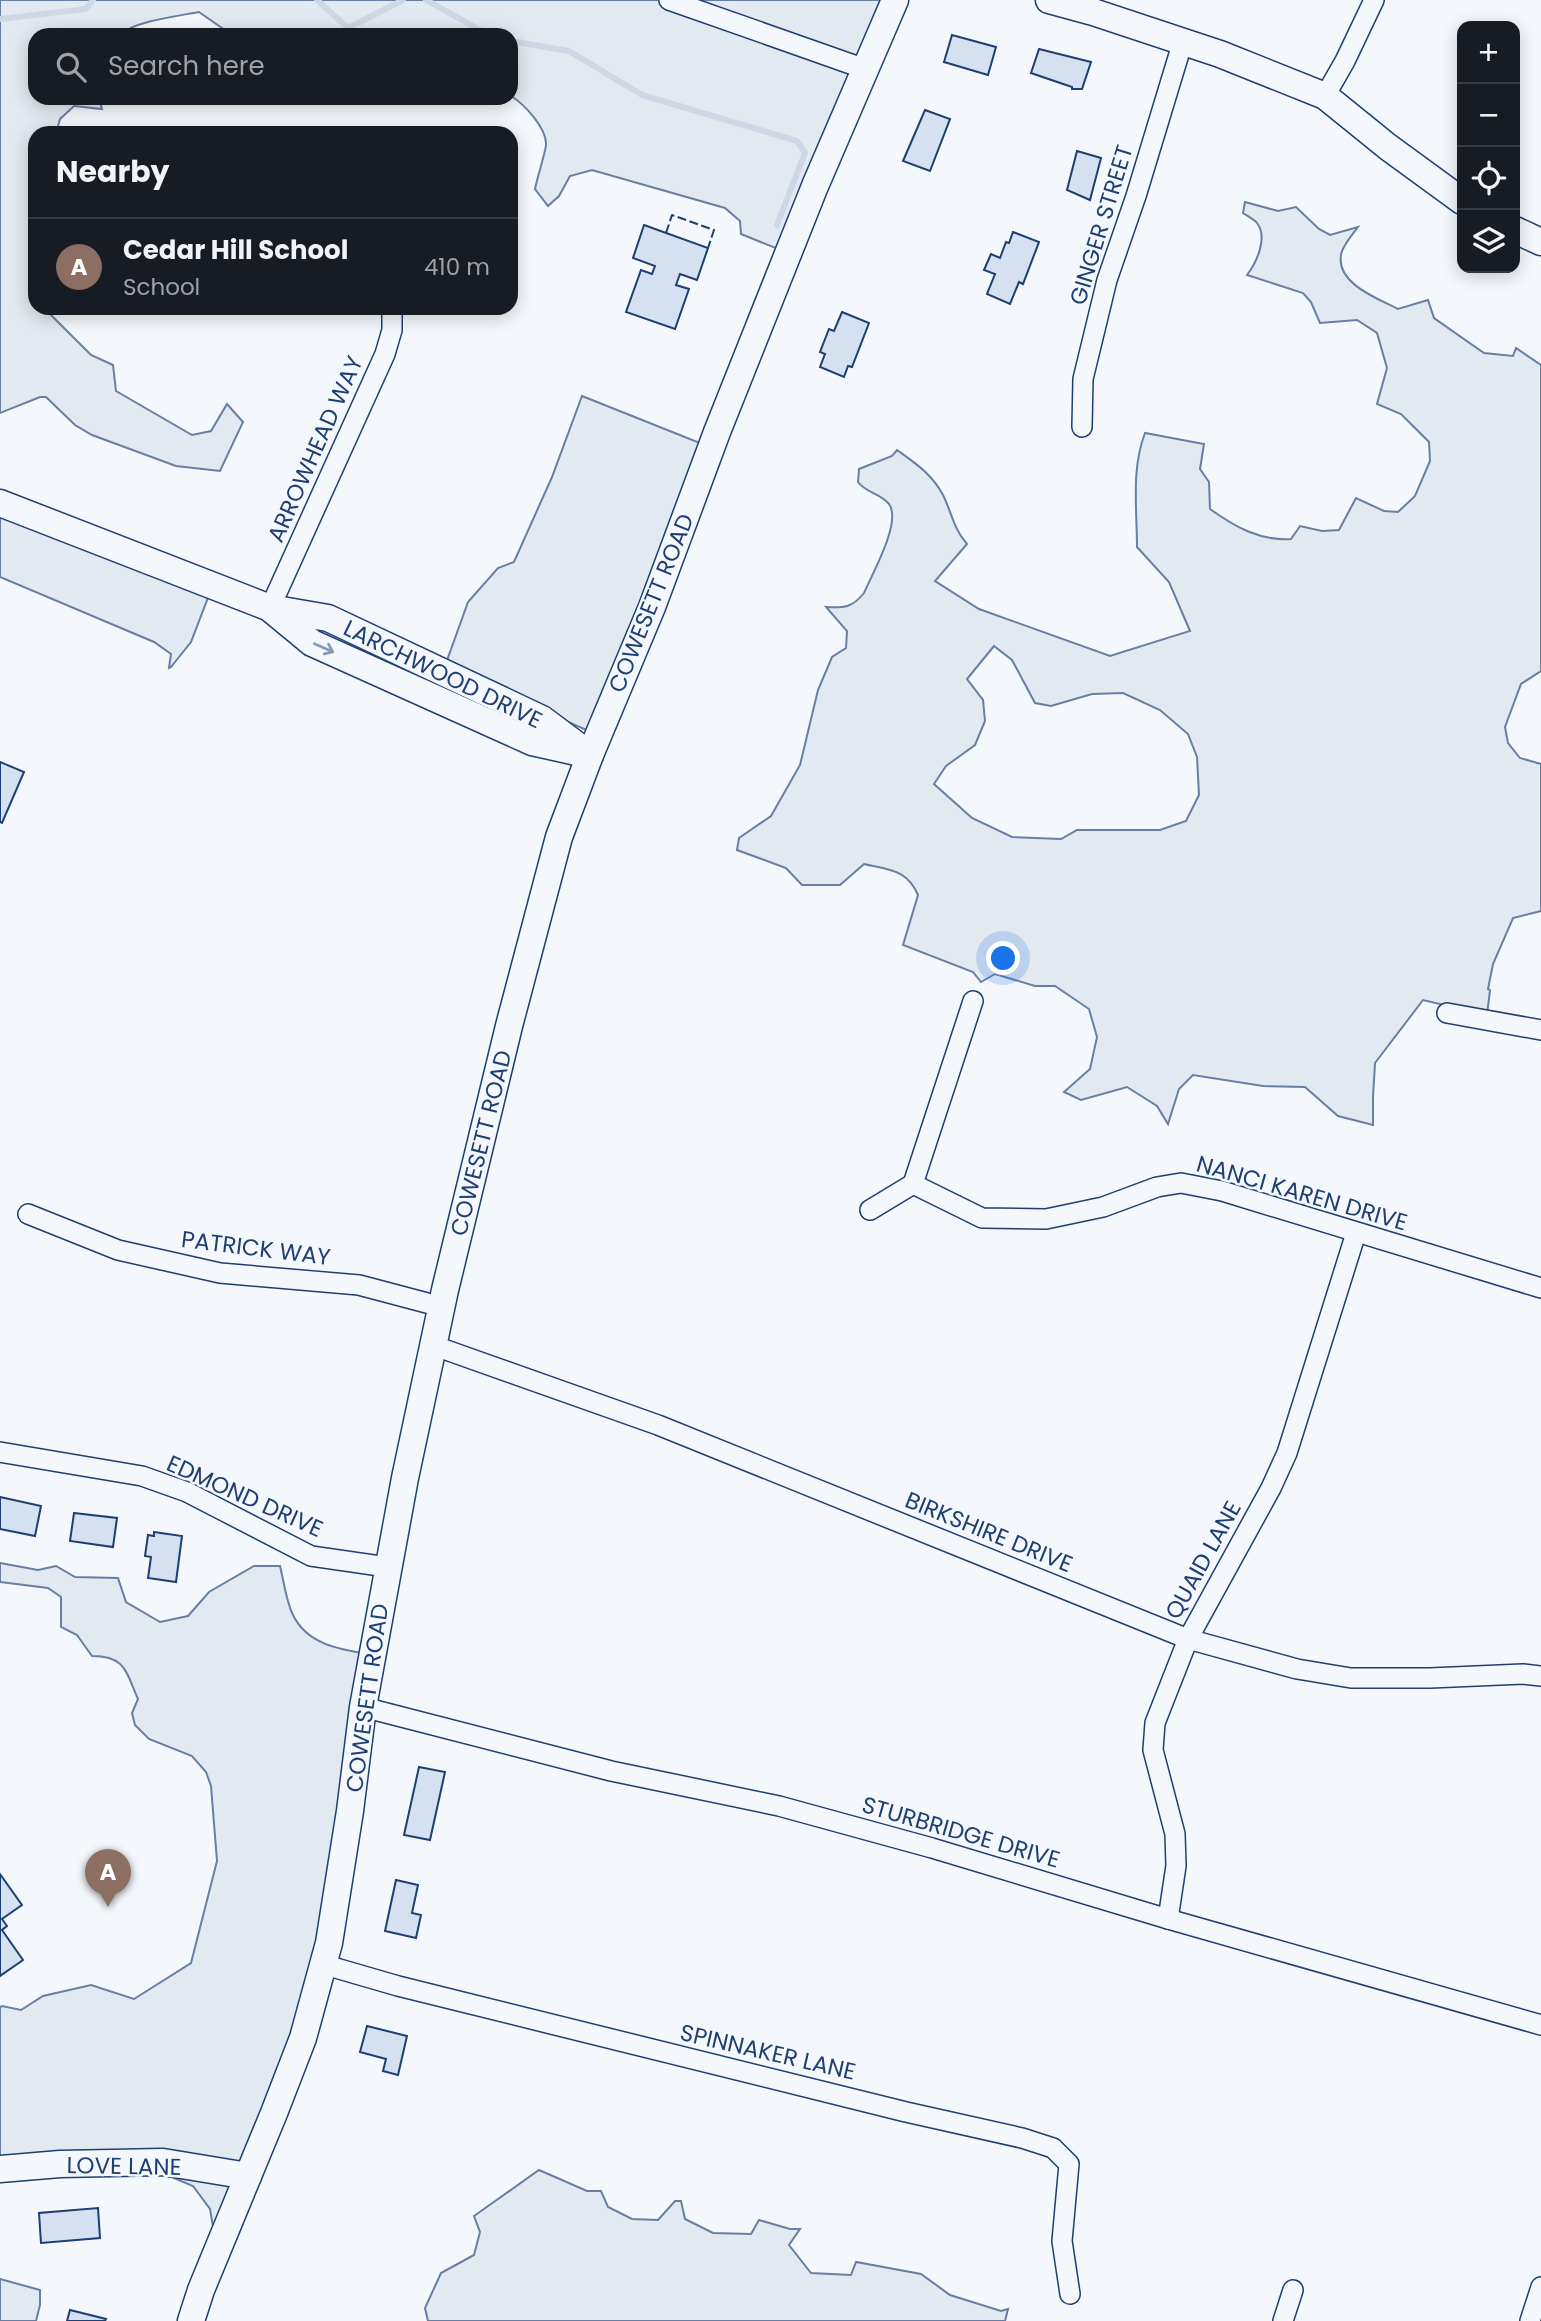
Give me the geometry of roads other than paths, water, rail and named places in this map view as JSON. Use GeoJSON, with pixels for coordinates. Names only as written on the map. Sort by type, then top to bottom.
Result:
{"type":"FeatureCollection","features":[{"type":"Feature","properties":{"kind":"main road","name":"COWESETT ROAD"},"geometry":{"type":"LineString","coordinates":[[191,2321],[201,2290],[303,2038],[329,1943],[363,1707],[387,1567],[442,1307],[509,1026],[559,838],[590,755],[652,607],[717,432],[895,0]]}},
{"type":"Feature","properties":{"kind":"main road"},"geometry":{"type":"LineString","coordinates":[[1049,0],[1183,41],[1325,96],[1457,197]]}},
{"type":"Feature","properties":{"kind":"main road"},"geometry":{"type":"LineString","coordinates":[[1520,232],[1541,242]]}},
{"type":"Feature","properties":{"kind":"main road","name":"LARCHWOOD DRIVE"},"geometry":{"type":"LineString","coordinates":[[0,503],[270,608],[328,618],[542,719],[590,755]]}},
{"type":"Feature","properties":{"kind":"main road","name":"LOVE LANE"},"geometry":{"type":"LineString","coordinates":[[0,2169],[60,2164],[163,2162],[248,2176]]}},
{"type":"Feature","properties":{"kind":"street"},"geometry":{"type":"LineString","coordinates":[[669,0],[865,69]]}},
{"type":"Feature","properties":{"kind":"street"},"geometry":{"type":"LineString","coordinates":[[1325,96],[1374,0]]}},
{"type":"Feature","properties":{"kind":"street","name":"GINGER STREET"},"geometry":{"type":"LineString","coordinates":[[1082,426],[1083,379],[1107,280],[1136,196],[1183,41]]}},
{"type":"Feature","properties":{"kind":"street","name":"ARROWHEAD WAY"},"geometry":{"type":"LineString","coordinates":[[270,608],[385,354],[392,330],[392,315]]}},
{"type":"Feature","properties":{"kind":"street"},"geometry":{"type":"LineString","coordinates":[[870,1210],[913,1184],[973,1001]]}},
{"type":"Feature","properties":{"kind":"street"},"geometry":{"type":"LineString","coordinates":[[1447,1013],[1541,1030]]}},
{"type":"Feature","properties":{"kind":"street","name":"NANCI KAREN DRIVE"},"geometry":{"type":"LineString","coordinates":[[913,1184],[982,1218],[1046,1219],[1103,1207],[1157,1187],[1181,1183],[1222,1191],[1541,1288]]}},
{"type":"Feature","properties":{"kind":"street","name":"PATRICK WAY"},"geometry":{"type":"LineString","coordinates":[[28,1214],[118,1250],[220,1273],[359,1286],[442,1307]]}},
{"type":"Feature","properties":{"kind":"street","name":"QUAID LANE"},"geometry":{"type":"LineString","coordinates":[[1168,1919],[1176,1866],[1175,1834],[1153,1750],[1155,1723],[1188,1639],[1271,1488],[1287,1453],[1356,1233]]}},
{"type":"Feature","properties":{"kind":"street","name":"BIRKSHIRE DRIVE"},"geometry":{"type":"LineString","coordinates":[[435,1346],[658,1425],[1188,1639],[1297,1668],[1351,1678],[1522,1674],[1541,1676]]}},
{"type":"Feature","properties":{"kind":"street","name":"EDMOND DRIVE"},"geometry":{"type":"LineString","coordinates":[[0,1452],[142,1476],[187,1492],[311,1556],[387,1567]]}},
{"type":"Feature","properties":{"kind":"street","name":"STURBRIDGE DRIVE"},"geometry":{"type":"LineString","coordinates":[[363,1707],[611,1771],[779,1806],[1541,2025]]}},
{"type":"Feature","properties":{"kind":"street","name":"SPINNAKER LANE"},"geometry":{"type":"LineString","coordinates":[[322,1964],[411,1990],[1022,2138],[1053,2148],[1069,2164],[1062,2241],[1070,2294]]}},
{"type":"Feature","properties":{"kind":"street"},"geometry":{"type":"LineString","coordinates":[[1530,2321],[1541,2287]]}},
{"type":"Feature","properties":{"kind":"street"},"geometry":{"type":"LineString","coordinates":[[1283,2321],[1293,2290]]}},
{"type":"Feature","properties":{"kind":"waterway"},"geometry":{"type":"LineString","coordinates":[[0,19],[86,9],[93,0]]}},
{"type":"Feature","properties":{"kind":"waterway"},"geometry":{"type":"LineString","coordinates":[[317,0],[348,28],[403,0]]}},
{"type":"Feature","properties":{"kind":"waterway"},"geometry":{"type":"LineString","coordinates":[[426,0],[476,28]]}},
{"type":"Feature","properties":{"kind":"waterway"},"geometry":{"type":"LineString","coordinates":[[518,42],[569,51],[642,95],[797,141],[805,153],[777,225]]}},
{"type":"Feature","properties":{"kind":"place","name":"Cedar Hill School"},"geometry":{"type":"Point","coordinates":[108,1907]}}]}
